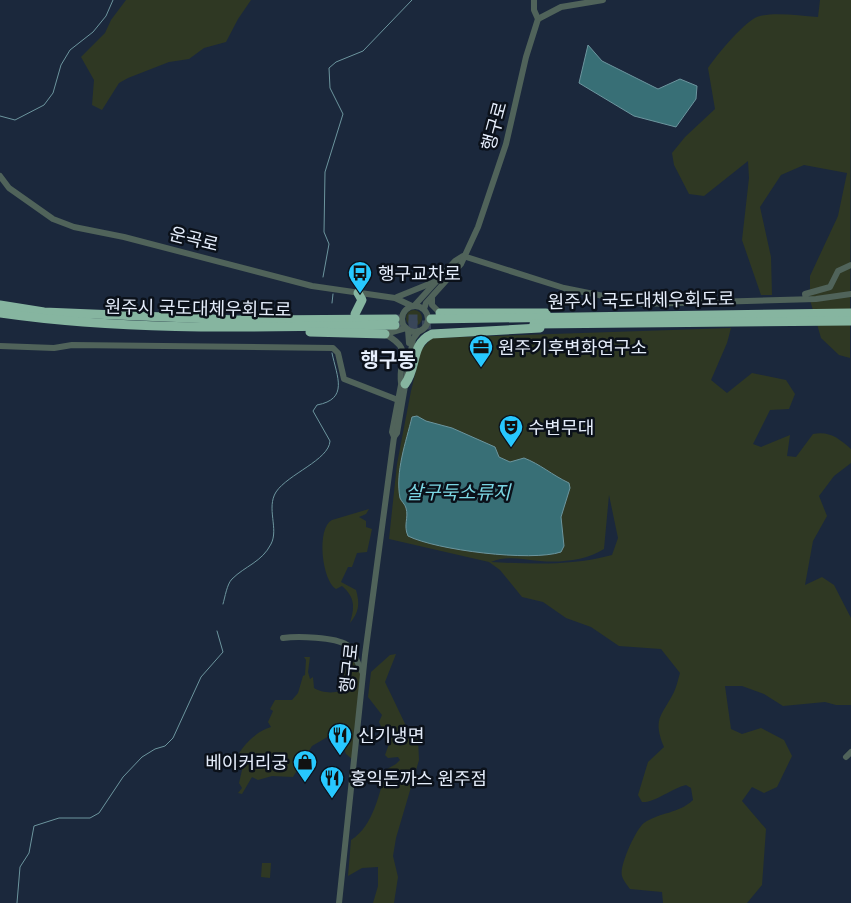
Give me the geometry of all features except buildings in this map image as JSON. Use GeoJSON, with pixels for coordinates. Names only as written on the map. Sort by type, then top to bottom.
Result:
{"type":"FeatureCollection","features":[{"type":"Feature","properties":{"kind":"highway"},"geometry":{"type":"LineString","coordinates":[[355,314],[362,300],[358,293]]}},
{"type":"Feature","properties":{"kind":"highway"},"geometry":{"type":"LineString","coordinates":[[0,305],[44,312],[236,324],[404,313]]}},
{"type":"Feature","properties":{"kind":"highway"},"geometry":{"type":"LineString","coordinates":[[440,313],[534,312],[574,320]]}},
{"type":"Feature","properties":{"kind":"highway","name":"원주시 국도대체우회도로"},"geometry":{"type":"LineString","coordinates":[[0,313],[58,321],[236,324]]}},
{"type":"Feature","properties":{"kind":"highway"},"geometry":{"type":"LineString","coordinates":[[236,324],[249,316],[404,313]]}},
{"type":"Feature","properties":{"kind":"highway","name":"원주시 국도대체우회도로"},"geometry":{"type":"LineString","coordinates":[[574,320],[851,313]]}},
{"type":"Feature","properties":{"kind":"highway","name":"원주시 국도대체우회도로"},"geometry":{"type":"LineString","coordinates":[[428,316],[574,320],[851,321]]}},
{"type":"Feature","properties":{"kind":"highway"},"geometry":{"type":"LineString","coordinates":[[420,331],[432,334],[536,328],[574,320]]}},
{"type":"Feature","properties":{"kind":"highway"},"geometry":{"type":"LineString","coordinates":[[236,324],[249,331],[386,334]]}},
{"type":"Feature","properties":{"kind":"highway"},"geometry":{"type":"LineString","coordinates":[[403,383],[409,378],[418,346],[425,338],[432,334]]}},
{"type":"Feature","properties":{"kind":"street","name":"행구로"},"geometry":{"type":"LineString","coordinates":[[428,316],[426,303],[461,264],[463,256],[478,227],[506,144],[526,57],[538,19],[534,10],[534,0]]}},
{"type":"Feature","properties":{"kind":"street"},"geometry":{"type":"LineString","coordinates":[[538,19],[561,7],[603,0]]}},
{"type":"Feature","properties":{"kind":"street","name":"운곡로"},"geometry":{"type":"LineString","coordinates":[[0,176],[9,188],[53,219],[74,226],[124,237],[312,286],[395,298]]}},
{"type":"Feature","properties":{"kind":"street"},"geometry":{"type":"LineString","coordinates":[[404,313],[455,261],[463,256],[564,288],[643,304],[806,299],[851,294]]}},
{"type":"Feature","properties":{"kind":"street"},"geometry":{"type":"LineString","coordinates":[[806,299],[806,294],[830,287],[838,271],[851,265]]}},
{"type":"Feature","properties":{"kind":"street"},"geometry":{"type":"LineString","coordinates":[[407,329],[403,322],[404,313],[395,298],[438,280]]}},
{"type":"Feature","properties":{"kind":"street"},"geometry":{"type":"LineString","coordinates":[[432,297],[432,305],[440,313]]}},
{"type":"Feature","properties":{"kind":"street"},"geometry":{"type":"LineString","coordinates":[[404,313],[428,316],[440,313]]}},
{"type":"Feature","properties":{"kind":"street"},"geometry":{"type":"LineString","coordinates":[[386,334],[407,329],[420,331],[428,322],[428,316]]}},
{"type":"Feature","properties":{"kind":"street","name":"행구로"},"geometry":{"type":"LineString","coordinates":[[339,903],[365,655],[394,437],[410,337],[407,329]]}},
{"type":"Feature","properties":{"kind":"street","name":"행구로"},"geometry":{"type":"LineString","coordinates":[[394,437],[392,432],[398,400],[413,339],[420,331]]}},
{"type":"Feature","properties":{"kind":"street"},"geometry":{"type":"LineString","coordinates":[[386,334],[396,340],[404,351],[403,383]]}},
{"type":"Feature","properties":{"kind":"street"},"geometry":{"type":"LineString","coordinates":[[0,346],[54,348],[72,345],[333,348],[338,352],[344,379],[398,400]]}},
{"type":"Feature","properties":{"kind":"street"},"geometry":{"type":"LineString","coordinates":[[283,638],[336,640],[347,645],[353,652],[363,672]]}},
{"type":"Feature","properties":{"kind":"shaded area"},"geometry":{"type":"Polygon","coordinates":[[[126,0],[251,0],[226,42],[204,48],[189,59],[169,62],[128,78],[119,83],[102,110],[92,105],[94,80],[81,57],[105,33],[111,20],[126,0]]]}},
{"type":"Feature","properties":{"kind":"shaded area"},"geometry":{"type":"Polygon","coordinates":[[[820,0],[851,0],[850,358],[839,355],[821,338],[810,300],[810,276],[838,216],[847,173],[804,165],[781,175],[760,207],[771,257],[772,295],[761,295],[742,240],[749,178],[748,161],[704,196],[689,194],[674,165],[672,153],[685,137],[715,109],[708,68],[732,38],[754,18],[760,16],[781,14],[818,17],[820,0]]]}},
{"type":"Feature","properties":{"kind":"shaded area"},"geometry":{"type":"Polygon","coordinates":[[[411,310],[417,310],[422,315],[420,324],[411,326],[406,321],[406,315],[411,310]]]}},
{"type":"Feature","properties":{"kind":"shaded area"},"geometry":{"type":"Polygon","coordinates":[[[731,328],[727,343],[711,380],[727,393],[752,373],[786,380],[795,394],[789,409],[770,410],[753,444],[761,447],[790,435],[787,456],[796,457],[813,434],[819,433],[838,439],[851,449],[851,463],[834,476],[819,496],[827,516],[813,541],[805,585],[822,577],[834,585],[851,618],[851,705],[836,705],[825,702],[783,706],[764,694],[742,686],[725,686],[731,729],[742,734],[761,728],[784,740],[792,756],[777,787],[764,793],[752,787],[742,801],[766,829],[762,885],[747,903],[663,903],[662,892],[630,889],[623,878],[622,871],[626,856],[633,840],[644,823],[650,819],[675,811],[693,800],[691,788],[686,785],[647,802],[642,802],[638,795],[648,762],[664,747],[659,730],[660,718],[675,690],[680,673],[661,649],[619,646],[591,627],[566,618],[543,602],[522,597],[500,570],[489,562],[389,539],[397,464],[411,391],[421,350],[432,338],[731,328]],[[609,495],[604,549],[597,553],[565,561],[548,562],[509,558],[491,562],[567,563],[597,559],[612,555],[618,538],[609,495]]]}},
{"type":"Feature","properties":{"kind":"shaded area"},"geometry":{"type":"Polygon","coordinates":[[[369,509],[366,514],[359,517],[366,521],[366,527],[372,529],[367,552],[357,553],[352,567],[348,567],[341,582],[356,590],[357,611],[350,623],[353,612],[352,598],[342,586],[336,589],[331,584],[324,566],[324,533],[327,525],[332,520],[369,509]]]}},
{"type":"Feature","properties":{"kind":"shaded area"},"geometry":{"type":"Polygon","coordinates":[[[346,651],[362,673],[353,760],[346,754],[344,749],[347,745],[348,735],[336,732],[312,746],[293,777],[272,776],[258,780],[252,777],[242,794],[238,793],[242,788],[239,783],[242,770],[238,767],[233,769],[235,762],[242,749],[252,738],[271,727],[268,722],[273,711],[270,709],[275,700],[292,700],[298,693],[303,676],[305,675],[306,660],[304,657],[310,657],[308,672],[310,679],[313,677],[314,688],[333,692],[339,691],[344,670],[349,668],[346,651]]]}},
{"type":"Feature","properties":{"kind":"shaded area"},"geometry":{"type":"Polygon","coordinates":[[[396,654],[385,682],[408,730],[418,739],[419,760],[396,838],[393,856],[398,877],[394,903],[373,903],[378,886],[378,867],[362,868],[348,876],[351,840],[365,826],[375,808],[387,769],[400,760],[398,757],[388,758],[385,755],[389,744],[379,722],[382,715],[368,697],[371,672],[390,655],[396,654]]]}},
{"type":"Feature","properties":{"kind":"shaded area"},"geometry":{"type":"Polygon","coordinates":[[[262,863],[271,863],[270,878],[261,877],[262,863]]]}},
{"type":"Feature","properties":{"kind":"water"},"geometry":{"type":"Polygon","coordinates":[[[588,45],[602,61],[658,89],[680,79],[697,86],[696,99],[676,127],[634,116],[579,83],[588,45]]]}},
{"type":"Feature","properties":{"kind":"water","name":"살구둑소류지"},"geometry":{"type":"Polygon","coordinates":[[[417,416],[426,421],[452,428],[495,447],[499,457],[510,462],[524,458],[530,460],[569,483],[570,488],[561,517],[564,546],[561,552],[528,556],[484,553],[440,546],[408,536],[406,528],[407,512],[400,498],[399,478],[412,417],[417,416]]]}},
{"type":"Feature","properties":{"kind":"waterway"},"geometry":{"type":"LineString","coordinates":[[0,116],[15,120],[44,105],[53,93],[61,65],[70,50],[93,32],[106,16],[113,0]]}},
{"type":"Feature","properties":{"kind":"waterway"},"geometry":{"type":"LineString","coordinates":[[323,277],[329,244],[324,232],[325,172],[343,114],[330,88],[329,68],[336,62],[363,51],[412,0]]}},
{"type":"Feature","properties":{"kind":"waterway"},"geometry":{"type":"LineString","coordinates":[[332,303],[333,294]]}},
{"type":"Feature","properties":{"kind":"waterway"},"geometry":{"type":"LineString","coordinates":[[223,604],[230,581],[258,560],[271,544],[274,532],[272,505],[276,492],[289,479],[316,461],[328,448],[330,441],[313,411],[317,405],[334,398],[337,392],[338,378],[332,353]]}},
{"type":"Feature","properties":{"kind":"waterway"},"geometry":{"type":"LineString","coordinates":[[17,903],[20,867],[29,853],[34,826],[59,818],[90,818],[99,813],[123,777],[142,757],[155,749],[165,746],[173,738],[201,677],[223,652],[217,631]]}},
{"type":"Feature","properties":{"kind":"tunnel"},"geometry":{"type":"LineString","coordinates":[[395,319],[420,319]]}},
{"type":"Feature","properties":{"kind":"tunnel"},"geometry":{"type":"LineString","coordinates":[[395,325],[431,325]]}},
{"type":"Feature","properties":{"kind":"place","name":"행구교차로"},"geometry":{"type":"Point","coordinates":[360,294]}},
{"type":"Feature","properties":{"kind":"place","name":"원주기후변화연구소"},"geometry":{"type":"Point","coordinates":[481,368]}},
{"type":"Feature","properties":{"kind":"place","name":"수변무대"},"geometry":{"type":"Point","coordinates":[511,448]}},
{"type":"Feature","properties":{"kind":"place","name":"신기냉면"},"geometry":{"type":"Point","coordinates":[340,756]}},
{"type":"Feature","properties":{"kind":"place","name":"베이커리궁"},"geometry":{"type":"Point","coordinates":[305,783]}},
{"type":"Feature","properties":{"kind":"place","name":"홍익돈까스 원주점"},"geometry":{"type":"Point","coordinates":[332,799]}},
{"type":"Feature","properties":{"kind":"district","name":"행구동"},"geometry":{"type":"Point","coordinates":[388,360]}}]}
